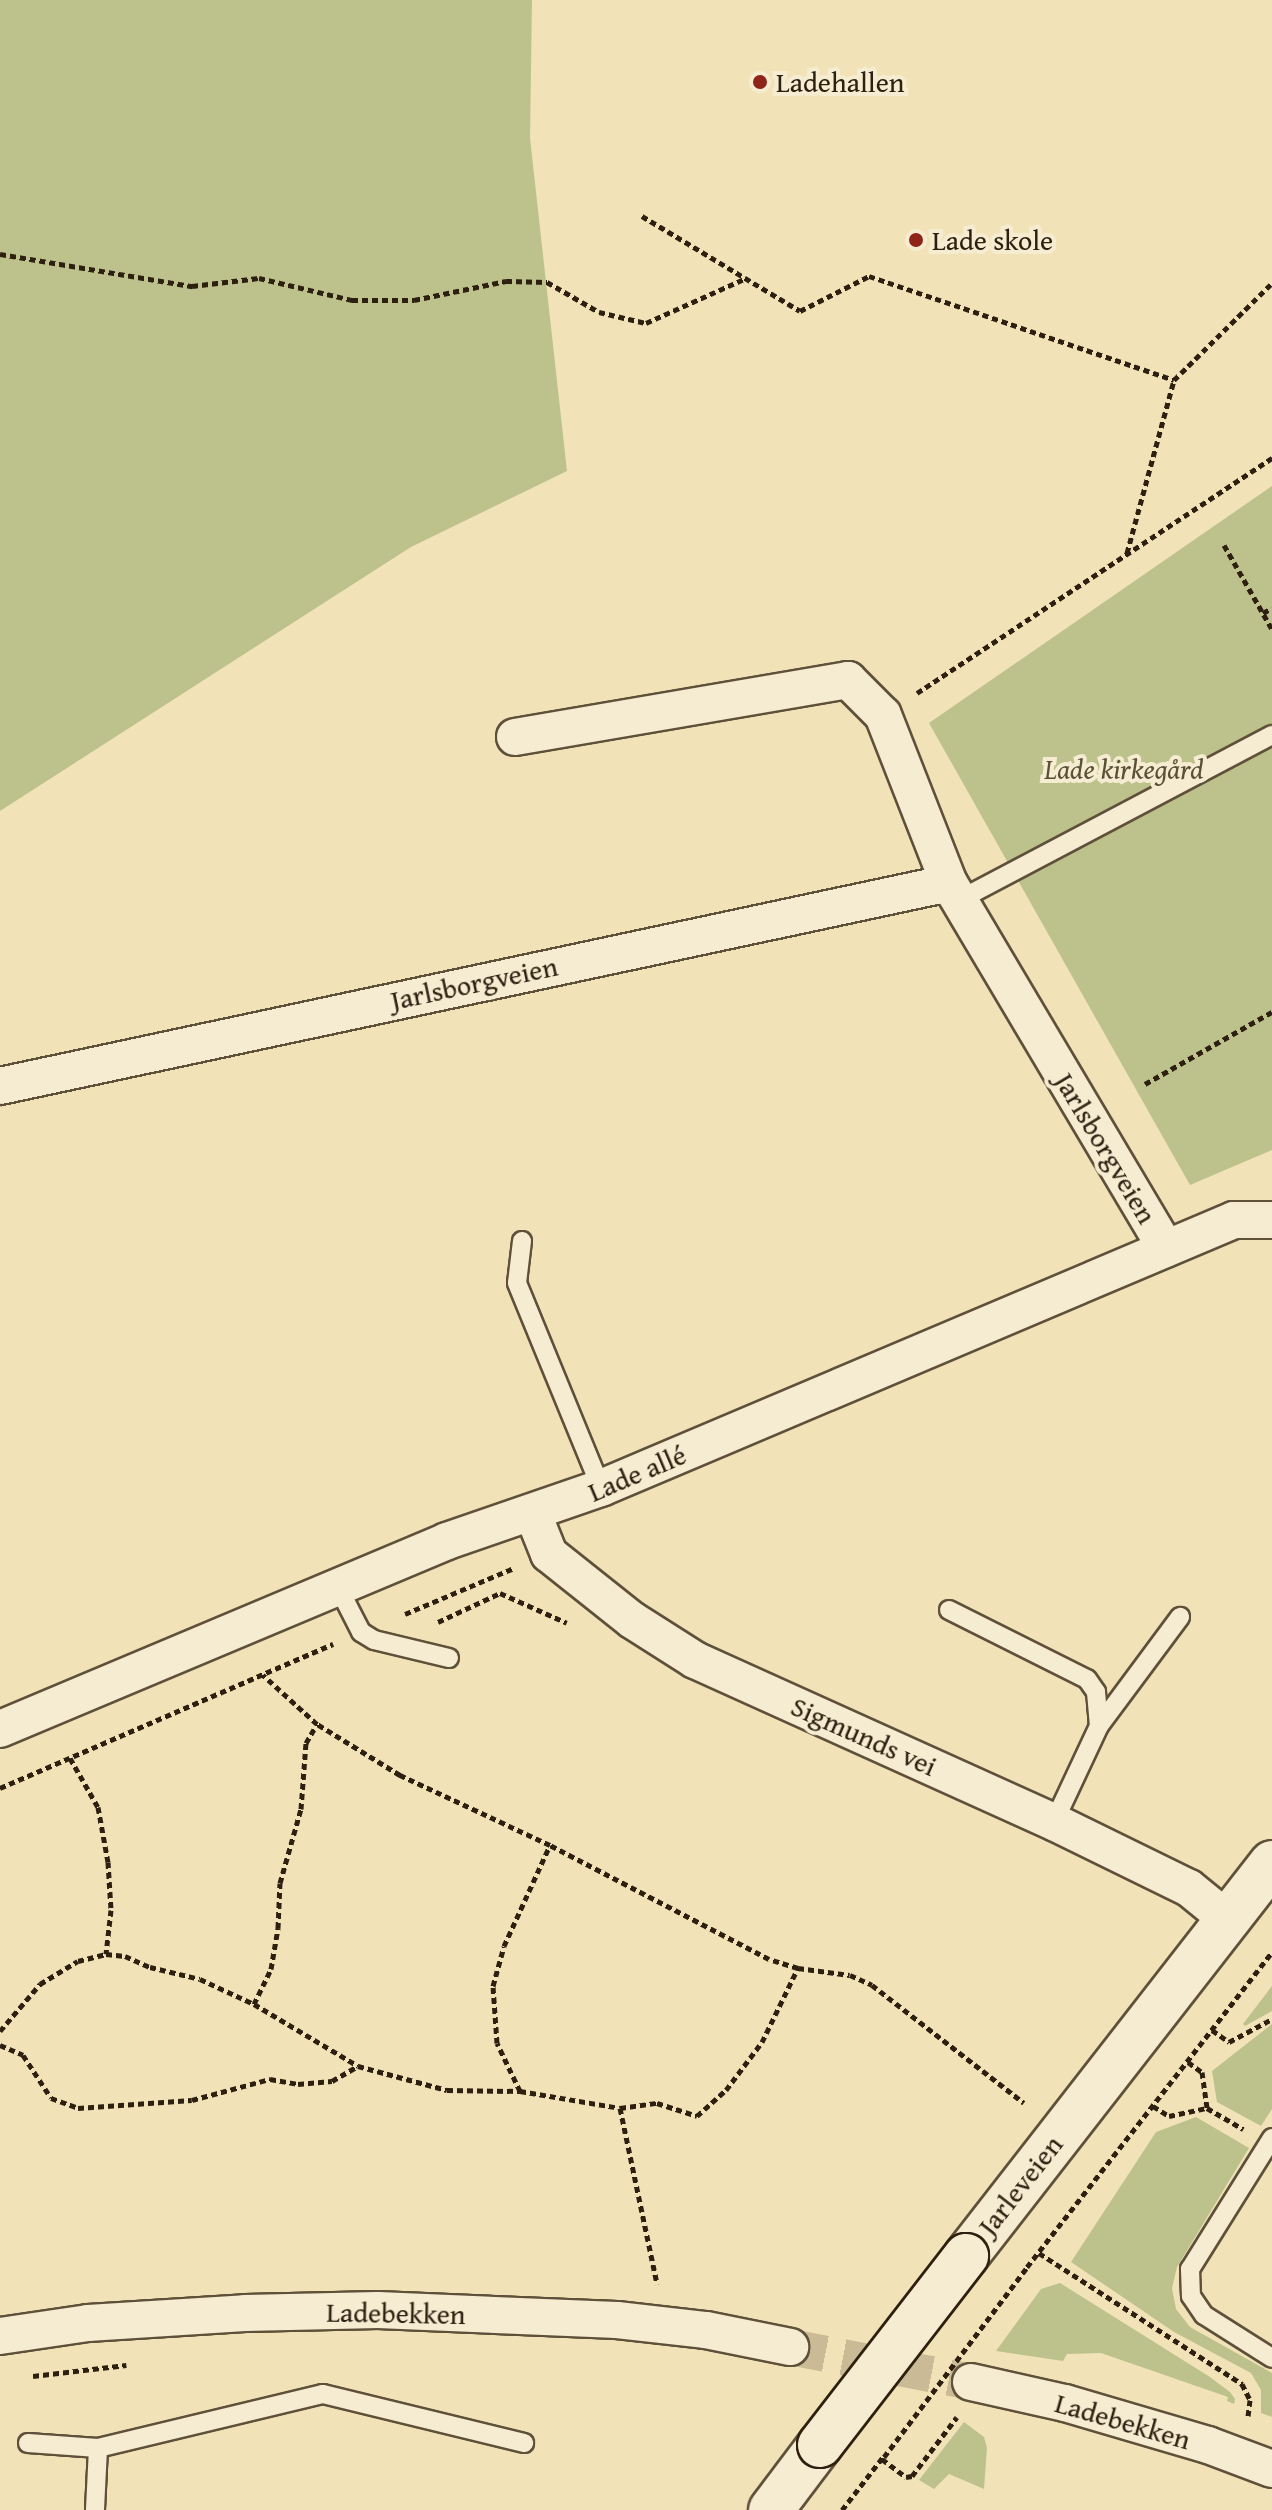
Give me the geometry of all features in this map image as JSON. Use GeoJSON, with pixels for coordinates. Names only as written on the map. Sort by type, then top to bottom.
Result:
{"type":"FeatureCollection","features":[{"type":"Feature","properties":{"kind":"main road","name":"Jarleveien"},"geometry":{"type":"LineString","coordinates":[[771,2510],[1272,1863]]}},
{"type":"Feature","properties":{"kind":"street","name":"Jarlsborgveien"},"geometry":{"type":"LineString","coordinates":[[515,737],[848,680],[883,715],[954,892],[1166,1248]]}},
{"type":"Feature","properties":{"kind":"street","name":"Jarlsborgveien"},"geometry":{"type":"LineString","coordinates":[[0,1086],[954,892]]}},
{"type":"Feature","properties":{"kind":"street","name":"Lade allé"},"geometry":{"type":"LineString","coordinates":[[0,1729],[337,1585],[447,1541],[533,1514],[601,1488],[1234,1220],[1272,1220]]}},
{"type":"Feature","properties":{"kind":"street","name":"Sigmunds vei"},"geometry":{"type":"LineString","coordinates":[[533,1514],[549,1554],[632,1620],[695,1660],[1054,1822],[1189,1888],[1227,1919]]}},
{"type":"Feature","properties":{"kind":"street","name":"Ladebekken"},"geometry":{"type":"LineString","coordinates":[[0,2336],[88,2323],[245,2313],[378,2310],[617,2320],[706,2330],[790,2347]]}},
{"type":"Feature","properties":{"kind":"street","name":"Ladebekken"},"geometry":{"type":"LineString","coordinates":[[965,2398],[1065,2403],[1208,2445],[1272,2469]]}},
{"type":"Feature","properties":{"kind":"lane"},"geometry":{"type":"LineString","coordinates":[[954,892],[1272,735]]}},
{"type":"Feature","properties":{"kind":"lane"},"geometry":{"type":"LineString","coordinates":[[522,1241],[517,1283],[601,1488]]}},
{"type":"Feature","properties":{"kind":"lane"},"geometry":{"type":"LineString","coordinates":[[337,1585],[361,1632],[392,1644],[449,1658]]}},
{"type":"Feature","properties":{"kind":"lane"},"geometry":{"type":"LineString","coordinates":[[949,1610],[1087,1679],[1096,1692],[1099,1726]]}},
{"type":"Feature","properties":{"kind":"lane"},"geometry":{"type":"LineString","coordinates":[[1054,1822],[1099,1726],[1180,1617]]}},
{"type":"Feature","properties":{"kind":"lane"},"geometry":{"type":"LineString","coordinates":[[1270,2140],[1190,2269],[1191,2296],[1204,2315],[1272,2358]]}},
{"type":"Feature","properties":{"kind":"lane"},"geometry":{"type":"LineString","coordinates":[[28,2443],[98,2448],[323,2394],[524,2443]]}},
{"type":"Feature","properties":{"kind":"lane"},"geometry":{"type":"LineString","coordinates":[[95,2510],[98,2448]]}},
{"type":"Feature","properties":{"kind":"path"},"geometry":{"type":"LineString","coordinates":[[642,216],[800,311],[869,276],[1174,380]]}},
{"type":"Feature","properties":{"kind":"path"},"geometry":{"type":"LineString","coordinates":[[0,254],[192,286],[259,278],[352,300],[414,300],[506,281],[547,282],[599,312],[646,323],[746,278]]}},
{"type":"Feature","properties":{"kind":"path"},"geometry":{"type":"LineString","coordinates":[[1126,554],[1174,380],[1272,283]]}},
{"type":"Feature","properties":{"kind":"path"},"geometry":{"type":"LineString","coordinates":[[883,715],[1272,458]]}},
{"type":"Feature","properties":{"kind":"path"},"geometry":{"type":"LineString","coordinates":[[1224,545],[1272,629]]}},
{"type":"Feature","properties":{"kind":"path"},"geometry":{"type":"LineString","coordinates":[[1263,613],[1272,608]]}},
{"type":"Feature","properties":{"kind":"path"},"geometry":{"type":"LineString","coordinates":[[1145,1084],[1272,1012]]}},
{"type":"Feature","properties":{"kind":"path"},"geometry":{"type":"LineString","coordinates":[[0,1788],[517,1567]]}},
{"type":"Feature","properties":{"kind":"path"},"geometry":{"type":"LineString","coordinates":[[392,1644],[500,1593],[570,1624]]}},
{"type":"Feature","properties":{"kind":"path"},"geometry":{"type":"LineString","coordinates":[[263,1675],[317,1724],[400,1775],[550,1845],[769,1959],[798,1968],[850,1975],[872,1985],[1024,2103]]}},
{"type":"Feature","properties":{"kind":"path"},"geometry":{"type":"LineString","coordinates":[[254,2004],[271,1969],[278,1928],[280,1883],[301,1809],[306,1743],[317,1724]]}},
{"type":"Feature","properties":{"kind":"path"},"geometry":{"type":"LineString","coordinates":[[70,1758],[98,1807],[101,1821],[111,1910],[106,1954]]}},
{"type":"Feature","properties":{"kind":"path"},"geometry":{"type":"LineString","coordinates":[[520,2091],[497,2043],[493,1986],[504,1946],[550,1845]]}},
{"type":"Feature","properties":{"kind":"path"},"geometry":{"type":"LineString","coordinates":[[842,2510],[1272,1952]]}},
{"type":"Feature","properties":{"kind":"path"},"geometry":{"type":"LineString","coordinates":[[0,2031],[40,1984],[78,1961],[106,1954],[200,1979],[254,2004],[358,2066],[447,2090],[520,2091],[620,2108],[657,2103],[697,2116],[726,2090],[762,2042],[798,1968]]}},
{"type":"Feature","properties":{"kind":"path"},"geometry":{"type":"LineString","coordinates":[[1212,2030],[1229,2042],[1272,2019]]}},
{"type":"Feature","properties":{"kind":"path"},"geometry":{"type":"LineString","coordinates":[[0,2045],[23,2055],[51,2098],[78,2108],[192,2100],[270,2079],[298,2084],[332,2081],[358,2066]]}},
{"type":"Feature","properties":{"kind":"path"},"geometry":{"type":"LineString","coordinates":[[1188,2062],[1202,2072],[1207,2108]]}},
{"type":"Feature","properties":{"kind":"path"},"geometry":{"type":"LineString","coordinates":[[1153,2106],[1169,2116],[1207,2108],[1270,2140]]}},
{"type":"Feature","properties":{"kind":"path"},"geometry":{"type":"LineString","coordinates":[[620,2108],[660,2292]]}},
{"type":"Feature","properties":{"kind":"path"},"geometry":{"type":"LineString","coordinates":[[1039,2253],[1242,2384],[1250,2400],[1248,2417]]}},
{"type":"Feature","properties":{"kind":"path"},"geometry":{"type":"LineString","coordinates":[[29,2376],[135,2363]]}},
{"type":"Feature","properties":{"kind":"path"},"geometry":{"type":"LineString","coordinates":[[883,2458],[906,2477],[912,2476],[965,2398]]}},
{"type":"Feature","properties":{"kind":"green space"},"geometry":{"type":"Polygon","coordinates":[[[0,0],[532,0],[530,138],[567,471],[411,547],[0,811],[0,0]]]}},
{"type":"Feature","properties":{"kind":"green space","name":"Lade kirkegård"},"geometry":{"type":"Polygon","coordinates":[[[1272,486],[1272,1150],[1190,1185],[929,723],[1272,486]]]}},
{"type":"Feature","properties":{"kind":"green space"},"geometry":{"type":"Polygon","coordinates":[[[1272,1986],[1272,2011],[1245,2026],[1243,2024],[1272,1986]]]}},
{"type":"Feature","properties":{"kind":"green space"},"geometry":{"type":"Polygon","coordinates":[[[1272,2024],[1272,2109],[1261,2126],[1217,2102],[1212,2071],[1272,2024]]]}},
{"type":"Feature","properties":{"kind":"green space"},"geometry":{"type":"Polygon","coordinates":[[[1196,2117],[1249,2148],[1177,2267],[1172,2288],[1176,2309],[1190,2327],[1272,2373],[1272,2417],[1261,2413],[1261,2390],[1251,2373],[1174,2332],[1071,2262],[1156,2132],[1196,2117]]]}},
{"type":"Feature","properties":{"kind":"green space"},"geometry":{"type":"Polygon","coordinates":[[[1060,2283],[1210,2377],[1230,2392],[1235,2399],[1234,2404],[1227,2401],[1228,2397],[1101,2353],[1067,2354],[1063,2361],[996,2351],[1041,2289],[1060,2283]]]}},
{"type":"Feature","properties":{"kind":"green space"},"geometry":{"type":"Polygon","coordinates":[[[964,2422],[984,2437],[987,2448],[984,2489],[949,2474],[934,2489],[919,2480],[964,2422]]]}},
{"type":"Feature","properties":{"kind":"tunnel"},"geometry":{"type":"LineString","coordinates":[[790,2347],[971,2382]]}},
{"type":"Feature","properties":{"kind":"place","name":"Ladehallen"},"geometry":{"type":"Point","coordinates":[760,82]}},
{"type":"Feature","properties":{"kind":"place","name":"Lade skole"},"geometry":{"type":"Point","coordinates":[916,240]}}]}
